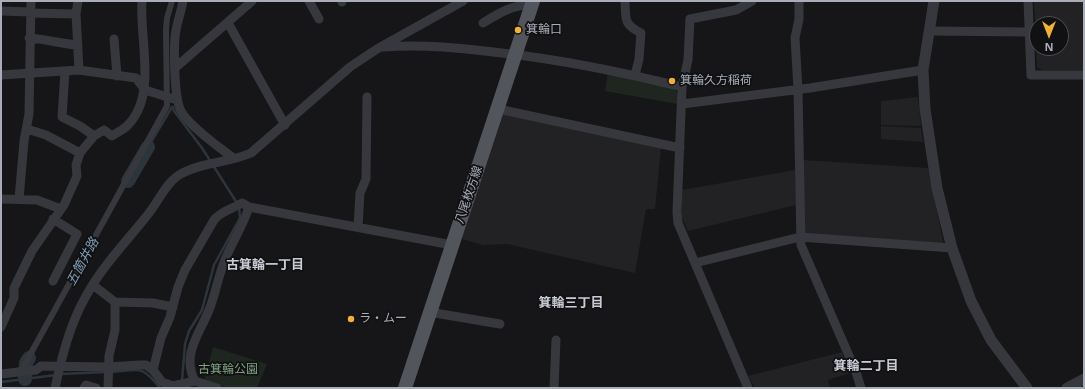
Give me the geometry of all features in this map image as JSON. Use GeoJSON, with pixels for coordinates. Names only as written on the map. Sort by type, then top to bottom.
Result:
{"type":"FeatureCollection","features":[{"type":"Feature","properties":{"kind":"main road","name":"八尾枚方線"},"geometry":{"type":"LineString","coordinates":[[405,388],[532,3]]}},
{"type":"Feature","properties":{"kind":"street"},"geometry":{"type":"LineString","coordinates":[[19,199],[24,141],[29,114],[29,12],[31,1]]}},
{"type":"Feature","properties":{"kind":"street"},"geometry":{"type":"LineString","coordinates":[[78,1],[76,14],[79,70]]}},
{"type":"Feature","properties":{"kind":"street"},"geometry":{"type":"LineString","coordinates":[[1,327],[14,298],[14,288],[32,251],[61,209],[77,176],[76,165],[80,153],[94,136],[104,130],[112,136],[127,126],[136,112],[145,90],[142,1]]}},
{"type":"Feature","properties":{"kind":"street"},"geometry":{"type":"LineString","coordinates":[[172,1],[166,30],[173,98],[187,119],[234,158]]}},
{"type":"Feature","properties":{"kind":"street"},"geometry":{"type":"LineString","coordinates":[[23,372],[26,364],[173,98],[175,37],[183,1]]}},
{"type":"Feature","properties":{"kind":"street"},"geometry":{"type":"LineString","coordinates":[[175,68],[252,1]]}},
{"type":"Feature","properties":{"kind":"street"},"geometry":{"type":"LineString","coordinates":[[309,1],[319,20]]}},
{"type":"Feature","properties":{"kind":"street"},"geometry":{"type":"LineString","coordinates":[[57,387],[61,366],[77,314],[93,284],[170,184],[178,176],[196,168],[252,153],[350,67],[452,4],[463,1]]}},
{"type":"Feature","properties":{"kind":"street"},"geometry":{"type":"LineString","coordinates":[[625,1],[626,20],[629,27],[641,33],[639,59],[635,75]]}},
{"type":"Feature","properties":{"kind":"street"},"geometry":{"type":"LineString","coordinates":[[748,388],[678,223],[677,212],[682,87],[688,60],[690,19],[736,10],[752,1]]}},
{"type":"Feature","properties":{"kind":"street"},"geometry":{"type":"LineString","coordinates":[[798,1],[799,19],[794,38],[798,89],[800,245],[856,372],[861,388]]}},
{"type":"Feature","properties":{"kind":"street"},"geometry":{"type":"LineString","coordinates":[[934,1],[923,70],[925,109],[934,166],[952,248],[971,301],[991,340],[1027,388]]}},
{"type":"Feature","properties":{"kind":"street"},"geometry":{"type":"LineString","coordinates":[[930,31],[1029,32],[1028,1]]}},
{"type":"Feature","properties":{"kind":"street"},"geometry":{"type":"LineString","coordinates":[[482,23],[503,10],[532,3]]}},
{"type":"Feature","properties":{"kind":"street"},"geometry":{"type":"LineString","coordinates":[[1,12],[76,14]]}},
{"type":"Feature","properties":{"kind":"street"},"geometry":{"type":"LineString","coordinates":[[228,23],[285,125]]}},
{"type":"Feature","properties":{"kind":"street"},"geometry":{"type":"LineString","coordinates":[[29,38],[47,39],[60,44],[78,44]]}},
{"type":"Feature","properties":{"kind":"street"},"geometry":{"type":"LineString","coordinates":[[114,38],[117,76]]}},
{"type":"Feature","properties":{"kind":"street"},"geometry":{"type":"LineString","coordinates":[[379,48],[406,45],[434,46],[516,54],[561,60],[635,75],[682,87]]}},
{"type":"Feature","properties":{"kind":"street"},"geometry":{"type":"LineString","coordinates":[[1030,56],[1031,75],[1084,75]]}},
{"type":"Feature","properties":{"kind":"street"},"geometry":{"type":"LineString","coordinates":[[1,75],[79,70],[107,72],[117,76],[136,78],[145,90],[173,98]]}},
{"type":"Feature","properties":{"kind":"street"},"geometry":{"type":"LineString","coordinates":[[682,104],[798,89],[923,70]]}},
{"type":"Feature","properties":{"kind":"street"},"geometry":{"type":"LineString","coordinates":[[65,71],[62,117],[80,126],[94,136]]}},
{"type":"Feature","properties":{"kind":"street"},"geometry":{"type":"LineString","coordinates":[[358,228],[360,193],[366,179],[367,97]]}},
{"type":"Feature","properties":{"kind":"street"},"geometry":{"type":"LineString","coordinates":[[498,109],[680,148]]}},
{"type":"Feature","properties":{"kind":"street"},"geometry":{"type":"LineString","coordinates":[[27,129],[46,135],[80,153]]}},
{"type":"Feature","properties":{"kind":"street"},"geometry":{"type":"LineString","coordinates":[[1,198],[37,200],[61,209]]}},
{"type":"Feature","properties":{"kind":"street"},"geometry":{"type":"LineString","coordinates":[[153,370],[161,338],[173,307],[178,287],[214,220],[220,212],[231,210],[242,203],[249,207],[452,245]]}},
{"type":"Feature","properties":{"kind":"street"},"geometry":{"type":"LineString","coordinates":[[195,381],[191,374],[192,347],[217,289],[220,272],[244,223],[249,207]]}},
{"type":"Feature","properties":{"kind":"street"},"geometry":{"type":"LineString","coordinates":[[53,219],[77,234],[53,282]]}},
{"type":"Feature","properties":{"kind":"street"},"geometry":{"type":"LineString","coordinates":[[695,263],[800,237],[952,248]]}},
{"type":"Feature","properties":{"kind":"street"},"geometry":{"type":"LineString","coordinates":[[93,284],[115,302],[153,302],[173,307]]}},
{"type":"Feature","properties":{"kind":"street"},"geometry":{"type":"LineString","coordinates":[[108,388],[109,356],[115,330],[115,302]]}},
{"type":"Feature","properties":{"kind":"street"},"geometry":{"type":"LineString","coordinates":[[429,312],[500,324]]}},
{"type":"Feature","properties":{"kind":"street"},"geometry":{"type":"LineString","coordinates":[[554,388],[556,340]]}},
{"type":"Feature","properties":{"kind":"street"},"geometry":{"type":"LineString","coordinates":[[1,374],[36,370],[41,366],[109,367],[140,364],[146,365],[153,370],[162,382],[172,387],[195,381],[217,388]]}},
{"type":"Feature","properties":{"kind":"street"},"geometry":{"type":"LineString","coordinates":[[1067,388],[1084,379]]}},
{"type":"Feature","properties":{"kind":"street"},"geometry":{"type":"LineString","coordinates":[[84,388],[86,385],[96,388]]}},
{"type":"Feature","properties":{"kind":"shaded area"},"geometry":{"type":"Polygon","coordinates":[[[1034,1],[1084,1],[1084,70],[1042,70],[1037,67],[1036,56],[1069,56],[1069,16],[1035,16],[1034,1]]]}},
{"type":"Feature","properties":{"kind":"shaded area"},"geometry":{"type":"Polygon","coordinates":[[[918,97],[921,126],[881,125],[881,101],[918,97]]]}},
{"type":"Feature","properties":{"kind":"shaded area"},"geometry":{"type":"Polygon","coordinates":[[[500,114],[661,148],[655,209],[646,209],[635,273],[507,244],[483,245],[462,239],[500,114]]]}},
{"type":"Feature","properties":{"kind":"shaded area"},"geometry":{"type":"Polygon","coordinates":[[[881,126],[921,128],[923,142],[881,139],[881,126]]]}},
{"type":"Feature","properties":{"kind":"shaded area"},"geometry":{"type":"Polygon","coordinates":[[[803,160],[928,168],[944,246],[805,236],[803,160]]]}},
{"type":"Feature","properties":{"kind":"shaded area"},"geometry":{"type":"Polygon","coordinates":[[[795,170],[796,205],[688,231],[682,218],[682,190],[795,170]]]}},
{"type":"Feature","properties":{"kind":"shaded area"},"geometry":{"type":"Polygon","coordinates":[[[842,352],[850,373],[828,380],[830,388],[755,388],[748,376],[842,352]]]}},
{"type":"Feature","properties":{"kind":"green space"},"geometry":{"type":"Polygon","coordinates":[[[608,72],[674,88],[678,95],[677,104],[605,91],[608,72]]]}},
{"type":"Feature","properties":{"kind":"green space","name":"古箕輪公園"},"geometry":{"type":"Polygon","coordinates":[[[213,347],[267,364],[257,388],[228,388],[204,381],[213,347]]]}},
{"type":"Feature","properties":{"kind":"waterway"},"geometry":{"type":"LineString","coordinates":[[148,147],[172,107]]}},
{"type":"Feature","properties":{"kind":"waterway"},"geometry":{"type":"LineString","coordinates":[[173,107],[174,111],[202,148],[237,203]]}},
{"type":"Feature","properties":{"kind":"waterway","name":"五箇井路"},"geometry":{"type":"LineString","coordinates":[[128,181],[148,147]]}},
{"type":"Feature","properties":{"kind":"waterway"},"geometry":{"type":"LineString","coordinates":[[182,381],[185,344],[189,331],[202,310],[214,265],[240,218],[239,207]]}},
{"type":"Feature","properties":{"kind":"waterway","name":"五箇井路"},"geometry":{"type":"LineString","coordinates":[[25,379],[26,363],[29,358]]}},
{"type":"Feature","properties":{"kind":"waterway"},"geometry":{"type":"LineString","coordinates":[[111,372],[139,370],[154,380],[160,388]]}},
{"type":"Feature","properties":{"kind":"waterway"},"geometry":{"type":"LineString","coordinates":[[61,374],[106,372]]}},
{"type":"Feature","properties":{"kind":"waterway","name":"五箇井路"},"geometry":{"type":"LineString","coordinates":[[1,382],[56,375]]}},
{"type":"Feature","properties":{"kind":"place","name":"箕輪口"},"geometry":{"type":"Point","coordinates":[518,30]}},
{"type":"Feature","properties":{"kind":"place","name":"箕輪久方稲荷"},"geometry":{"type":"Point","coordinates":[672,81]}},
{"type":"Feature","properties":{"kind":"place","name":"ラ・ムー"},"geometry":{"type":"Point","coordinates":[351,319]}},
{"type":"Feature","properties":{"kind":"district","name":"古箕輪一丁目"},"geometry":{"type":"Point","coordinates":[265,265]}},
{"type":"Feature","properties":{"kind":"district","name":"箕輪三丁目"},"geometry":{"type":"Point","coordinates":[571,303]}},
{"type":"Feature","properties":{"kind":"district","name":"箕輪二丁目"},"geometry":{"type":"Point","coordinates":[866,366]}}]}
